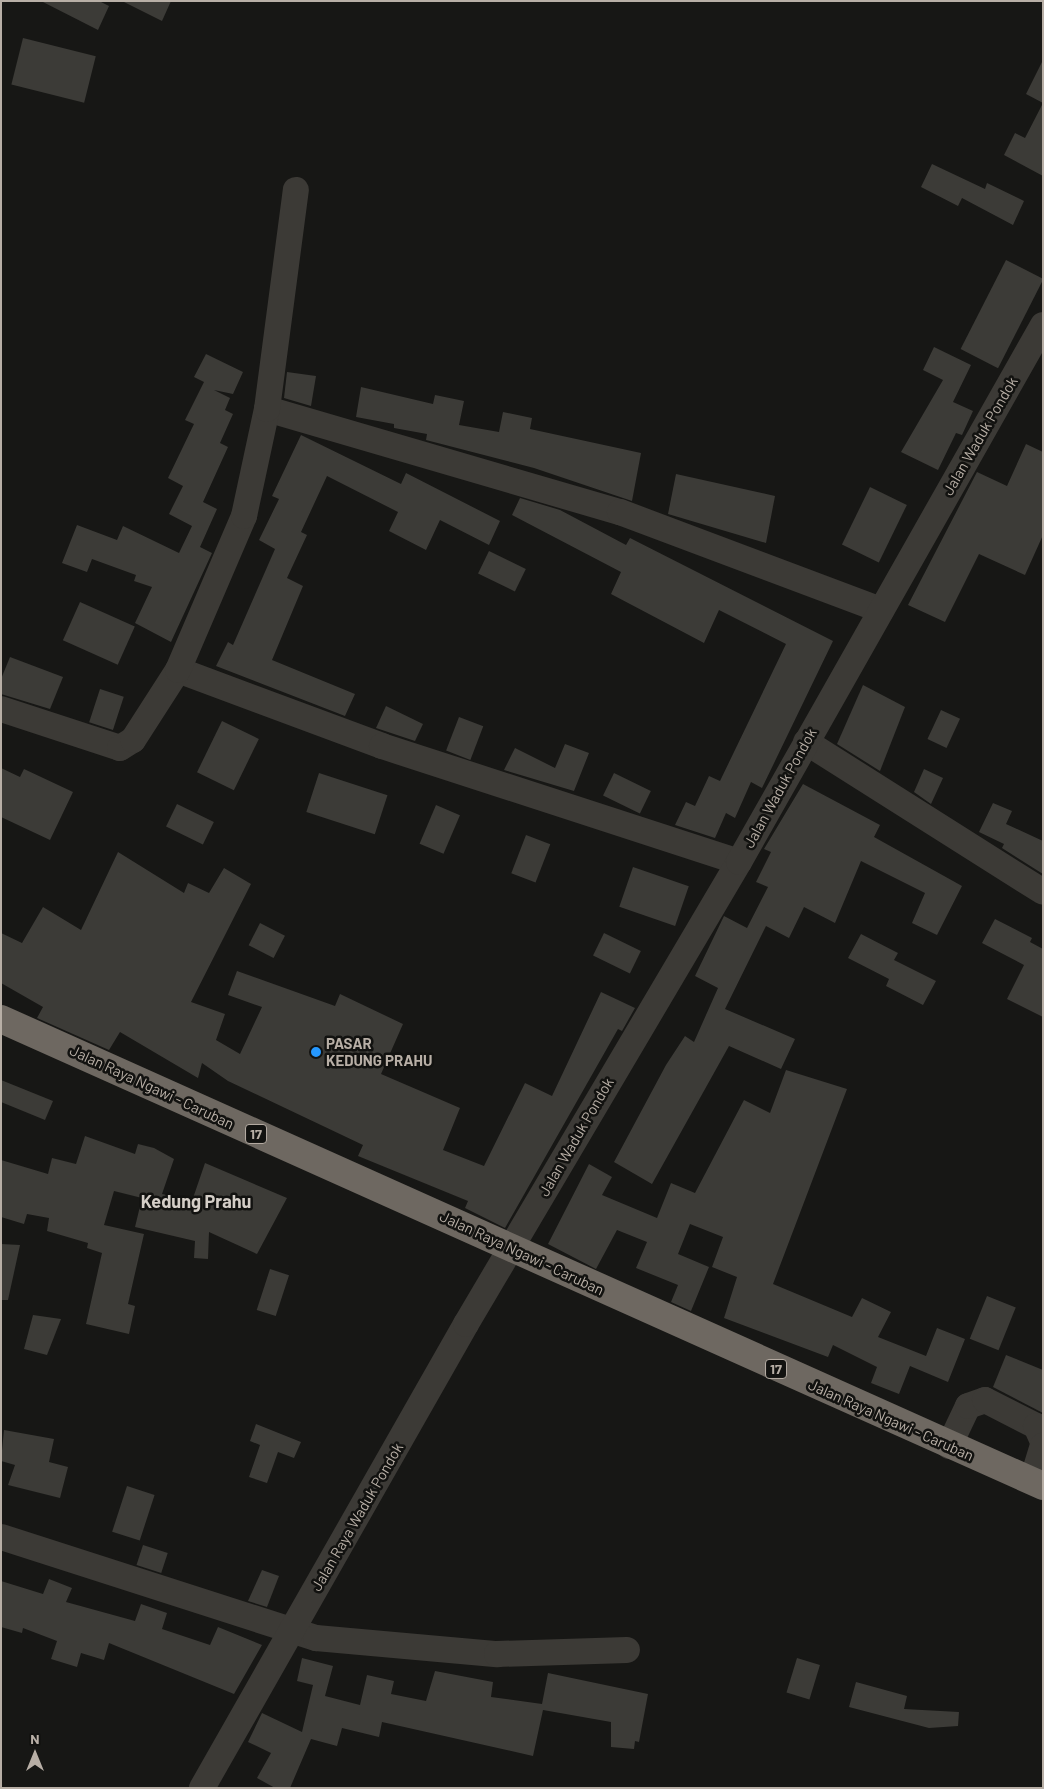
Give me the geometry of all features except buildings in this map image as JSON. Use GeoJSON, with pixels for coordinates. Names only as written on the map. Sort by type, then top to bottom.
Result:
{"type":"FeatureCollection","features":[{"type":"Feature","properties":{"kind":"highway","name":"Jalan Raya Ngawi - Caruban"},"geometry":{"type":"LineString","coordinates":[[1,1019],[512,1247],[650,1314],[1037,1484]]}},
{"type":"Feature","properties":{"kind":"street"},"geometry":{"type":"LineString","coordinates":[[1,709],[120,748],[133,740],[178,670],[244,516],[267,409],[296,190]]}},
{"type":"Feature","properties":{"kind":"street","name":"Jalan Waduk Pondok"},"geometry":{"type":"LineString","coordinates":[[512,1247],[739,862],[1043,325]]}},
{"type":"Feature","properties":{"kind":"street"},"geometry":{"type":"LineString","coordinates":[[267,409],[620,512],[881,610]]}},
{"type":"Feature","properties":{"kind":"street"},"geometry":{"type":"LineString","coordinates":[[178,670],[382,746],[739,862]]}},
{"type":"Feature","properties":{"kind":"street"},"geometry":{"type":"LineString","coordinates":[[806,742],[1043,892]]}},
{"type":"Feature","properties":{"kind":"street","name":"Jalan Raya Waduk Pondok"},"geometry":{"type":"LineString","coordinates":[[202,1788],[512,1247]]}},
{"type":"Feature","properties":{"kind":"street"},"geometry":{"type":"LineString","coordinates":[[949,1446],[968,1406],[985,1400],[1036,1426],[1043,1442]]}},
{"type":"Feature","properties":{"kind":"street"},"geometry":{"type":"LineString","coordinates":[[1037,1484],[1043,1446]]}},
{"type":"Feature","properties":{"kind":"street"},"geometry":{"type":"LineString","coordinates":[[1,1537],[292,1633],[403,1649],[498,1654],[627,1650]]}},
{"type":"Feature","properties":{"kind":"place","name":"PASAR KEDUNG PRAHU"},"geometry":{"type":"Point","coordinates":[316,1052]}},
{"type":"Feature","properties":{"kind":"district","name":"Kedung Prahu"},"geometry":{"type":"Point","coordinates":[196,1201]}}]}
